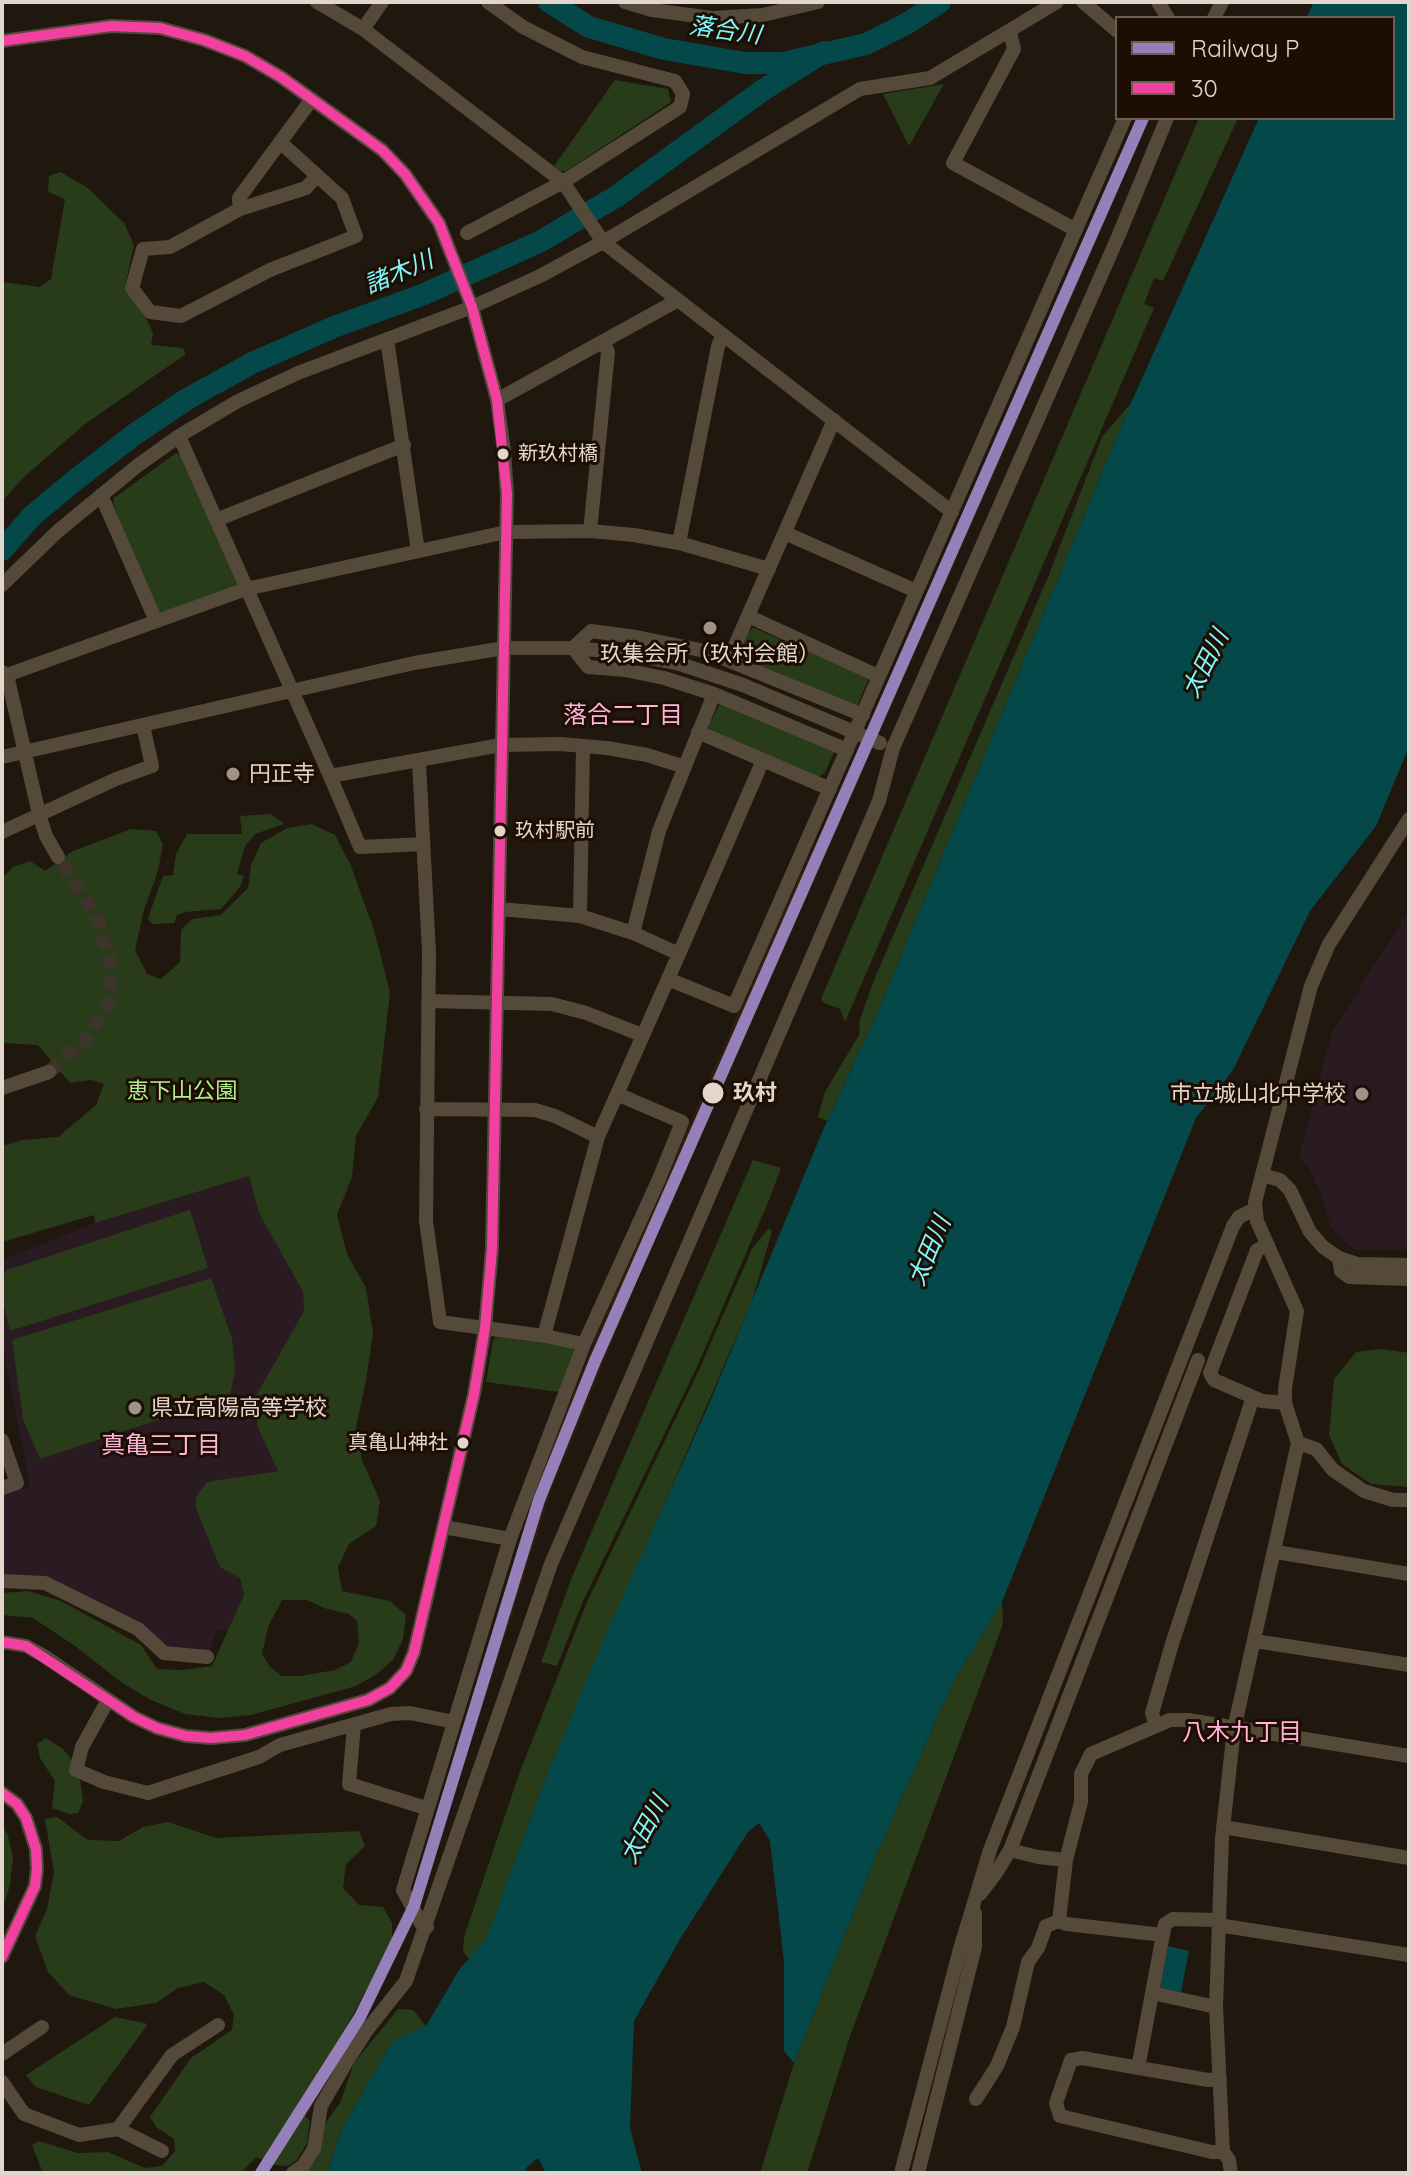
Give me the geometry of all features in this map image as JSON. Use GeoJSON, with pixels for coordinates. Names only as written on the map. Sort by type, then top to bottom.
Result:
{"type":"FeatureCollection","features":[{"type":"Feature","properties":{"kind":"street"},"geometry":{"type":"LineString","coordinates":[[317,2],[363,29],[566,185],[600,239],[952,512]]}},
{"type":"Feature","properties":{"kind":"street"},"geometry":{"type":"LineString","coordinates":[[363,29],[382,2]]}},
{"type":"Feature","properties":{"kind":"street"},"geometry":{"type":"LineString","coordinates":[[467,233],[566,185],[680,107],[683,94],[675,81],[582,57],[523,27],[488,2]]}},
{"type":"Feature","properties":{"kind":"street"},"geometry":{"type":"LineString","coordinates":[[625,2],[652,10],[712,18],[763,15],[818,2]]}},
{"type":"Feature","properties":{"kind":"street"},"geometry":{"type":"LineString","coordinates":[[2,585],[101,495],[179,436],[238,401],[298,373],[540,276],[860,89],[930,78],[1057,2]]}},
{"type":"Feature","properties":{"kind":"street"},"geometry":{"type":"LineString","coordinates":[[1083,2],[1115,29]]}},
{"type":"Feature","properties":{"kind":"street"},"geometry":{"type":"LineString","coordinates":[[2,41],[111,26],[160,28],[204,40],[245,56],[281,77],[382,150],[405,174],[439,223],[470,303],[497,400],[504,451],[506,532],[492,1249],[485,1328],[474,1394],[414,1652],[406,1671],[390,1688],[368,1700],[245,1735],[211,1738],[186,1736],[157,1728],[134,1717],[26,1646],[2,1642]]}},
{"type":"Feature","properties":{"kind":"street"},"geometry":{"type":"LineString","coordinates":[[1010,32],[1014,49],[953,163],[1076,230]]}},
{"type":"Feature","properties":{"kind":"street"},"geometry":{"type":"LineString","coordinates":[[240,209],[239,198],[312,99]]}},
{"type":"Feature","properties":{"kind":"street"},"geometry":{"type":"LineString","coordinates":[[668,979],[734,1006],[1124,120]]}},
{"type":"Feature","properties":{"kind":"street"},"geometry":{"type":"LineString","coordinates":[[293,2173],[303,2166],[314,2149],[321,2106],[347,2061],[406,1981],[551,1564],[879,801],[887,746],[1118,237],[1166,120]]}},
{"type":"Feature","properties":{"kind":"street"},"geometry":{"type":"LineString","coordinates":[[280,142],[342,198],[356,236],[270,270],[181,316],[150,312],[132,288],[143,249],[170,247],[240,209],[306,188],[317,176]]}},
{"type":"Feature","properties":{"kind":"street"},"geometry":{"type":"LineString","coordinates":[[497,400],[678,300]]}},
{"type":"Feature","properties":{"kind":"street"},"geometry":{"type":"LineString","coordinates":[[679,543],[718,346],[723,335]]}},
{"type":"Feature","properties":{"kind":"street"},"geometry":{"type":"LineString","coordinates":[[387,339],[418,551]]}},
{"type":"Feature","properties":{"kind":"street"},"geometry":{"type":"LineString","coordinates":[[590,531],[608,352],[603,341]]}},
{"type":"Feature","properties":{"kind":"street"},"geometry":{"type":"LineString","coordinates":[[729,659],[834,420]]}},
{"type":"Feature","properties":{"kind":"street"},"geometry":{"type":"LineString","coordinates":[[179,436],[360,847],[423,844]]}},
{"type":"Feature","properties":{"kind":"street"},"geometry":{"type":"LineString","coordinates":[[216,520],[404,445]]}},
{"type":"Feature","properties":{"kind":"street"},"geometry":{"type":"LineString","coordinates":[[101,495],[156,621]]}},
{"type":"Feature","properties":{"kind":"street"},"geometry":{"type":"LineString","coordinates":[[58,857],[46,836],[39,814],[4,674],[246,589],[506,532],[590,531],[679,543],[769,569]]}},
{"type":"Feature","properties":{"kind":"street"},"geometry":{"type":"LineString","coordinates":[[785,533],[916,591]]}},
{"type":"Feature","properties":{"kind":"street"},"geometry":{"type":"LineString","coordinates":[[748,616],[878,676]]}},
{"type":"Feature","properties":{"kind":"street"},"geometry":{"type":"LineString","coordinates":[[573,648],[591,631],[705,651],[863,715]]}},
{"type":"Feature","properties":{"kind":"street"},"geometry":{"type":"LineString","coordinates":[[2,757],[414,663],[504,648],[619,652],[680,664],[743,685],[887,746]]}},
{"type":"Feature","properties":{"kind":"street"},"geometry":{"type":"LineString","coordinates":[[573,648],[588,667],[664,678],[714,694],[847,750]]}},
{"type":"Feature","properties":{"kind":"street"},"geometry":{"type":"LineString","coordinates":[[633,933],[659,831],[714,694]]}},
{"type":"Feature","properties":{"kind":"street"},"geometry":{"type":"LineString","coordinates":[[2,832],[152,766],[143,725]]}},
{"type":"Feature","properties":{"kind":"street"},"geometry":{"type":"LineString","coordinates":[[698,732],[830,789]]}},
{"type":"Feature","properties":{"kind":"street"},"geometry":{"type":"LineString","coordinates":[[330,776],[501,745],[583,746],[647,755],[685,767]]}},
{"type":"Feature","properties":{"kind":"street"},"geometry":{"type":"LineString","coordinates":[[580,916],[583,746]]}},
{"type":"Feature","properties":{"kind":"street"},"geometry":{"type":"LineString","coordinates":[[544,1336],[598,1137],[763,760]]}},
{"type":"Feature","properties":{"kind":"street"},"geometry":{"type":"LineString","coordinates":[[419,762],[429,952],[426,1221],[440,1322],[584,1344]]}},
{"type":"Feature","properties":{"kind":"street"},"geometry":{"type":"LineString","coordinates":[[1231,2173],[1229,2160],[1223,2152],[1216,2007],[1223,1827],[1234,1729],[1298,1443],[1285,1403],[1297,1311],[1261,1230],[1255,1209],[1311,986],[1329,944],[1409,819]]}},
{"type":"Feature","properties":{"kind":"street"},"geometry":{"type":"LineString","coordinates":[[500,909],[580,916],[633,933],[679,954]]}},
{"type":"Feature","properties":{"kind":"street"},"geometry":{"type":"LineString","coordinates":[[428,1001],[552,1004],[586,1013],[642,1035]]}},
{"type":"Feature","properties":{"kind":"street"},"geometry":{"type":"LineString","coordinates":[[2,1088],[49,1072]]}},
{"type":"Feature","properties":{"kind":"street"},"geometry":{"type":"LineString","coordinates":[[427,1927],[422,1925],[403,1890],[510,1539],[584,1344],[682,1122],[617,1094]]}},
{"type":"Feature","properties":{"kind":"street"},"geometry":{"type":"LineString","coordinates":[[426,1109],[535,1110],[598,1137]]}},
{"type":"Feature","properties":{"kind":"street"},"geometry":{"type":"LineString","coordinates":[[1262,1175],[1280,1180],[1290,1190],[1310,1232],[1323,1247],[1339,1258],[1357,1264],[1409,1265]]}},
{"type":"Feature","properties":{"kind":"street"},"geometry":{"type":"LineString","coordinates":[[901,2173],[990,1850],[1233,1226],[1239,1217],[1255,1209]]}},
{"type":"Feature","properties":{"kind":"street"},"geometry":{"type":"LineString","coordinates":[[1268,1245],[1257,1250],[1210,1373],[1214,1380],[1262,1401],[1285,1403]]}},
{"type":"Feature","properties":{"kind":"street"},"geometry":{"type":"LineString","coordinates":[[1339,1258],[1341,1271],[1349,1277],[1409,1279]]}},
{"type":"Feature","properties":{"kind":"street"},"geometry":{"type":"LineString","coordinates":[[918,2173],[975,1947],[975,1900],[1010,1850],[1198,1360]]}},
{"type":"Feature","properties":{"kind":"street"},"geometry":{"type":"LineString","coordinates":[[1156,1726],[1152,1713],[1172,1644],[1253,1397]]}},
{"type":"Feature","properties":{"kind":"street"},"geometry":{"type":"LineString","coordinates":[[2,1440],[17,1483],[2,1488]]}},
{"type":"Feature","properties":{"kind":"street"},"geometry":{"type":"LineString","coordinates":[[1298,1443],[1316,1449],[1333,1470],[1364,1491],[1393,1500],[1409,1500]]}},
{"type":"Feature","properties":{"kind":"street"},"geometry":{"type":"LineString","coordinates":[[444,1527],[510,1539]]}},
{"type":"Feature","properties":{"kind":"street"},"geometry":{"type":"LineString","coordinates":[[1276,1552],[1409,1574]]}},
{"type":"Feature","properties":{"kind":"street"},"geometry":{"type":"LineString","coordinates":[[2,1581],[45,1583],[138,1629],[164,1653],[207,1657]]}},
{"type":"Feature","properties":{"kind":"street"},"geometry":{"type":"LineString","coordinates":[[1255,1641],[1409,1665]]}},
{"type":"Feature","properties":{"kind":"street"},"geometry":{"type":"LineString","coordinates":[[108,1700],[82,1747],[76,1770],[104,1782],[148,1793],[259,1757],[280,1745],[391,1714],[410,1713],[454,1722]]}},
{"type":"Feature","properties":{"kind":"street"},"geometry":{"type":"LineString","coordinates":[[1059,1921],[1066,1860],[1081,1802],[1081,1774],[1091,1754],[1170,1720],[1188,1720],[1409,1756]]}},
{"type":"Feature","properties":{"kind":"street"},"geometry":{"type":"LineString","coordinates":[[354,1725],[349,1784],[426,1808]]}},
{"type":"Feature","properties":{"kind":"street"},"geometry":{"type":"LineString","coordinates":[[2,1793],[17,1804],[26,1818],[36,1849],[37,1869],[35,1886],[2,1957]]}},
{"type":"Feature","properties":{"kind":"street"},"geometry":{"type":"LineString","coordinates":[[1223,1827],[1409,1858]]}},
{"type":"Feature","properties":{"kind":"street"},"geometry":{"type":"LineString","coordinates":[[1010,1850],[1066,1860]]}},
{"type":"Feature","properties":{"kind":"street"},"geometry":{"type":"LineString","coordinates":[[1138,2068],[1165,1924],[1173,1919],[1218,1923],[1409,1955]]}},
{"type":"Feature","properties":{"kind":"street"},"geometry":{"type":"LineString","coordinates":[[976,2099],[997,2066],[1013,2027],[1028,1962],[1038,1948],[1046,1926],[1059,1921],[1163,1935]]}},
{"type":"Feature","properties":{"kind":"street"},"geometry":{"type":"LineString","coordinates":[[1152,1993],[1216,2007]]}},
{"type":"Feature","properties":{"kind":"street"},"geometry":{"type":"LineString","coordinates":[[118,2129],[172,2055],[218,2025]]}},
{"type":"Feature","properties":{"kind":"street"},"geometry":{"type":"LineString","coordinates":[[2,2054],[42,2027]]}},
{"type":"Feature","properties":{"kind":"street"},"geometry":{"type":"LineString","coordinates":[[1220,2079],[1208,2080],[1082,2058],[1071,2060],[1056,2103],[1060,2116],[1223,2152]]}},
{"type":"Feature","properties":{"kind":"street"},"geometry":{"type":"LineString","coordinates":[[2,2082],[24,2114],[79,2135],[118,2129],[162,2151]]}},
{"type":"Feature","properties":{"kind":"shaded area"},"geometry":{"type":"Polygon","coordinates":[[[1137,120],[1148,120],[636,1284],[553,1486],[419,1905],[401,1948],[364,2019],[306,2117],[297,2109],[327,2062],[392,1943],[412,1897],[538,1482],[593,1344],[1137,120]]]}},
{"type":"Feature","properties":{"kind":"shaded area","name":"市立城山北中学校"},"geometry":{"type":"Polygon","coordinates":[[[1409,910],[1409,1249],[1355,1250],[1330,1225],[1320,1192],[1310,1170],[1299,1156],[1332,1032],[1409,910]]]}},
{"type":"Feature","properties":{"kind":"shaded area","name":"県立高陽高等学校"},"geometry":{"type":"Polygon","coordinates":[[[249,1176],[259,1213],[303,1292],[304,1311],[253,1401],[258,1428],[278,1471],[207,1482],[244,1595],[230,1631],[218,1629],[208,1651],[169,1649],[47,1579],[2,1577],[2,1495],[30,1487],[2,1341],[2,1260],[95,1223],[249,1176]]]}},
{"type":"Feature","properties":{"kind":"green space"},"geometry":{"type":"Polygon","coordinates":[[[615,80],[668,89],[671,102],[566,171],[561,171],[554,166],[615,80]]]}},
{"type":"Feature","properties":{"kind":"green space"},"geometry":{"type":"Polygon","coordinates":[[[944,84],[909,146],[883,94],[944,84]]]}},
{"type":"Feature","properties":{"kind":"green space"},"geometry":{"type":"Polygon","coordinates":[[[1198,120],[1237,120],[1163,281],[1154,278],[1144,304],[1154,308],[845,1022],[840,1009],[821,999],[1198,120]]]}},
{"type":"Feature","properties":{"kind":"green space"},"geometry":{"type":"Polygon","coordinates":[[[60,172],[88,188],[124,223],[134,245],[125,287],[153,333],[151,345],[183,348],[186,354],[85,424],[25,476],[2,501],[2,282],[40,287],[51,279],[65,199],[48,192],[49,176],[60,172]]]}},
{"type":"Feature","properties":{"kind":"green space"},"geometry":{"type":"Polygon","coordinates":[[[1131,403],[874,1021],[827,1121],[818,1117],[825,1092],[859,1035],[860,1019],[874,980],[1048,577],[1102,437],[1131,403]]]}},
{"type":"Feature","properties":{"kind":"green space"},"geometry":{"type":"Polygon","coordinates":[[[176,453],[181,455],[238,586],[159,615],[113,504],[114,498],[176,453]]]}},
{"type":"Feature","properties":{"kind":"green space"},"geometry":{"type":"Polygon","coordinates":[[[754,628],[867,677],[857,706],[738,659],[737,655],[750,629],[754,628]]]}},
{"type":"Feature","properties":{"kind":"green space"},"geometry":{"type":"Polygon","coordinates":[[[720,703],[835,750],[825,773],[817,778],[710,731],[709,725],[720,703]]]}},
{"type":"Feature","properties":{"kind":"green space"},"geometry":{"type":"Polygon","coordinates":[[[271,814],[284,824],[255,834],[245,846],[237,874],[244,876],[240,887],[221,909],[185,912],[177,915],[174,923],[152,924],[148,918],[163,876],[173,875],[176,854],[187,834],[242,834],[240,816],[271,814]]]}},
{"type":"Feature","properties":{"kind":"green space","name":"恵下山公園"},"geometry":{"type":"Polygon","coordinates":[[[312,824],[335,835],[351,866],[374,930],[390,992],[378,1097],[356,1136],[352,1177],[337,1215],[347,1254],[366,1288],[373,1333],[356,1427],[362,1460],[380,1501],[376,1526],[349,1544],[338,1567],[342,1591],[390,1601],[406,1615],[403,1639],[393,1660],[356,1686],[251,1715],[219,1718],[185,1714],[151,1700],[33,1618],[2,1615],[2,1593],[28,1591],[61,1601],[141,1645],[157,1669],[183,1670],[212,1666],[244,1595],[240,1578],[220,1567],[196,1508],[196,1497],[207,1482],[278,1471],[258,1428],[253,1401],[304,1311],[303,1292],[259,1213],[249,1176],[95,1223],[94,1215],[2,1242],[2,1146],[23,1140],[58,1137],[96,1105],[104,1084],[91,1080],[70,1083],[38,1045],[2,1043],[2,879],[13,867],[30,861],[45,871],[73,851],[131,829],[156,831],[163,844],[135,950],[147,974],[161,979],[180,962],[181,930],[192,919],[221,915],[248,888],[251,865],[261,843],[287,828],[312,824]],[[282,1600],[268,1627],[262,1654],[270,1667],[282,1676],[335,1670],[351,1662],[359,1643],[357,1621],[349,1614],[307,1600],[282,1600]]]}},
{"type":"Feature","properties":{"kind":"green space"},"geometry":{"type":"Polygon","coordinates":[[[753,1160],[781,1168],[769,1200],[696,1369],[584,1599],[557,1666],[541,1662],[572,1577],[753,1160]]]}},
{"type":"Feature","properties":{"kind":"green space"},"geometry":{"type":"Polygon","coordinates":[[[190,1210],[208,1268],[10,1331],[2,1297],[2,1278],[7,1270],[190,1210]]]}},
{"type":"Feature","properties":{"kind":"green space"},"geometry":{"type":"Polygon","coordinates":[[[769,1228],[772,1231],[752,1301],[546,1777],[486,1940],[469,1959],[463,1952],[464,1937],[519,1774],[587,1602],[699,1370],[752,1249],[769,1228]]]}},
{"type":"Feature","properties":{"kind":"green space"},"geometry":{"type":"Polygon","coordinates":[[[211,1278],[232,1339],[235,1370],[230,1396],[40,1459],[23,1419],[12,1340],[211,1278]]]}},
{"type":"Feature","properties":{"kind":"green space"},"geometry":{"type":"Polygon","coordinates":[[[496,1337],[572,1347],[575,1352],[559,1392],[486,1382],[496,1337]]]}},
{"type":"Feature","properties":{"kind":"green space"},"geometry":{"type":"Polygon","coordinates":[[[1382,1349],[1409,1353],[1409,1487],[1371,1484],[1342,1464],[1329,1435],[1334,1379],[1356,1352],[1382,1349]]]}},
{"type":"Feature","properties":{"kind":"green space"},"geometry":{"type":"Polygon","coordinates":[[[1002,1602],[1003,1624],[850,2036],[807,2173],[760,2173],[794,2063],[877,1853],[955,1678],[1002,1602]]]}},
{"type":"Feature","properties":{"kind":"green space"},"geometry":{"type":"Polygon","coordinates":[[[46,1738],[63,1749],[72,1760],[73,1773],[80,1780],[83,1801],[78,1813],[69,1814],[52,1808],[55,1781],[40,1758],[37,1744],[46,1738]]]}},
{"type":"Feature","properties":{"kind":"green space"},"geometry":{"type":"Polygon","coordinates":[[[57,1817],[88,1840],[119,1841],[143,1827],[168,1822],[216,1838],[359,1831],[365,1846],[346,1864],[343,1888],[359,1905],[383,1907],[392,1923],[392,1943],[327,2062],[297,2109],[310,2121],[307,2143],[297,2160],[288,2166],[274,2165],[256,2157],[241,2173],[43,2173],[32,2145],[39,2141],[78,2153],[108,2152],[145,2168],[162,2166],[175,2151],[174,2139],[156,2127],[150,2117],[191,2058],[232,2030],[234,2015],[224,1995],[204,1982],[178,1988],[156,2003],[116,2009],[69,1995],[48,1972],[35,1936],[47,1909],[54,1872],[45,1819],[57,1817]]]}},
{"type":"Feature","properties":{"kind":"green space"},"geometry":{"type":"Polygon","coordinates":[[[2,1825],[13,1857],[10,1885],[2,1910],[2,1825]]]}},
{"type":"Feature","properties":{"kind":"green space"},"geometry":{"type":"Polygon","coordinates":[[[398,2009],[413,2010],[426,2026],[392,2042],[343,2127],[327,2173],[304,2173],[317,2159],[324,2125],[340,2103],[354,2063],[398,2009]]]}},
{"type":"Feature","properties":{"kind":"green space"},"geometry":{"type":"Polygon","coordinates":[[[115,2017],[148,2024],[89,2105],[36,2087],[26,2075],[115,2017]]]}},
{"type":"Feature","properties":{"kind":"water","name":"太田川"},"geometry":{"type":"Polygon","coordinates":[[[1314,2],[1409,2],[1409,747],[1376,826],[1310,911],[1233,1070],[1196,1118],[1002,1602],[955,1678],[877,1853],[794,2063],[784,2051],[784,1961],[770,1841],[759,1823],[748,1832],[680,1939],[634,2021],[630,2128],[642,2173],[546,2173],[538,2158],[527,2167],[525,2173],[327,2173],[343,2127],[392,2042],[426,2026],[459,1970],[486,1939],[546,1777],[607,1632],[709,1404],[823,1130],[874,1021],[1131,403],[1258,120],[1395,120],[1395,16],[1307,16],[1314,2]]]}},
{"type":"Feature","properties":{"kind":"water"},"geometry":{"type":"Polygon","coordinates":[[[1168,1946],[1189,1951],[1181,1992],[1160,1988],[1168,1946]]]}},
{"type":"Feature","properties":{"kind":"waterway","name":"落合川"},"geometry":{"type":"LineString","coordinates":[[549,2],[589,27],[664,49],[745,63],[783,63],[866,44],[940,2]]}},
{"type":"Feature","properties":{"kind":"waterway","name":"諸木川"},"geometry":{"type":"LineString","coordinates":[[2,550],[32,516],[74,481],[187,399],[252,363],[334,327],[422,295],[541,241],[617,196],[763,90],[824,52]]}},
{"type":"Feature","properties":{"kind":"tunnel"},"geometry":{"type":"LineString","coordinates":[[49,1072],[84,1041],[108,1005],[111,967],[97,916],[58,857]]}},
{"type":"Feature","properties":{"kind":"rail line","name":"P"},"geometry":{"type":"LineString","coordinates":[[261,2173],[360,2017],[414,1906],[539,1500],[595,1361],[1142,120]]}},
{"type":"Feature","properties":{"kind":"transit line","name":"30"},"geometry":{"type":"LineString","coordinates":[[2,41],[111,26],[160,28],[204,40],[245,56],[281,77],[382,150],[405,174],[439,223],[472,307],[497,400],[507,494],[492,1249],[485,1328],[474,1394],[414,1652],[406,1671],[390,1688],[368,1700],[245,1735],[211,1738],[186,1736],[157,1728],[134,1717],[26,1646],[2,1642]]}},
{"type":"Feature","properties":{"kind":"transit line","name":"30"},"geometry":{"type":"LineString","coordinates":[[2,1793],[17,1804],[26,1818],[36,1849],[37,1869],[35,1886],[2,1957]]}},
{"type":"Feature","properties":{"kind":"place","name":"新玖村橋"},"geometry":{"type":"Point","coordinates":[503,454]}},
{"type":"Feature","properties":{"kind":"place","name":"玖集会所（玖村会館）"},"geometry":{"type":"Point","coordinates":[710,628]}},
{"type":"Feature","properties":{"kind":"place","name":"円正寺"},"geometry":{"type":"Point","coordinates":[233,774]}},
{"type":"Feature","properties":{"kind":"place","name":"玖村駅前"},"geometry":{"type":"Point","coordinates":[500,831]}},
{"type":"Feature","properties":{"kind":"place","name":"玖村"},"geometry":{"type":"Point","coordinates":[713,1093]}},
{"type":"Feature","properties":{"kind":"place","name":"市立城山北中学校"},"geometry":{"type":"Point","coordinates":[1362,1094]}},
{"type":"Feature","properties":{"kind":"place","name":"県立高陽高等学校"},"geometry":{"type":"Point","coordinates":[135,1408]}},
{"type":"Feature","properties":{"kind":"place","name":"真亀山神社"},"geometry":{"type":"Point","coordinates":[463,1443]}},
{"type":"Feature","properties":{"kind":"district","name":"落合二丁目"},"geometry":{"type":"Point","coordinates":[623,716]}},
{"type":"Feature","properties":{"kind":"district","name":"真亀三丁目"},"geometry":{"type":"Point","coordinates":[161,1446]}},
{"type":"Feature","properties":{"kind":"district","name":"八木九丁目"},"geometry":{"type":"Point","coordinates":[1242,1733]}}]}
